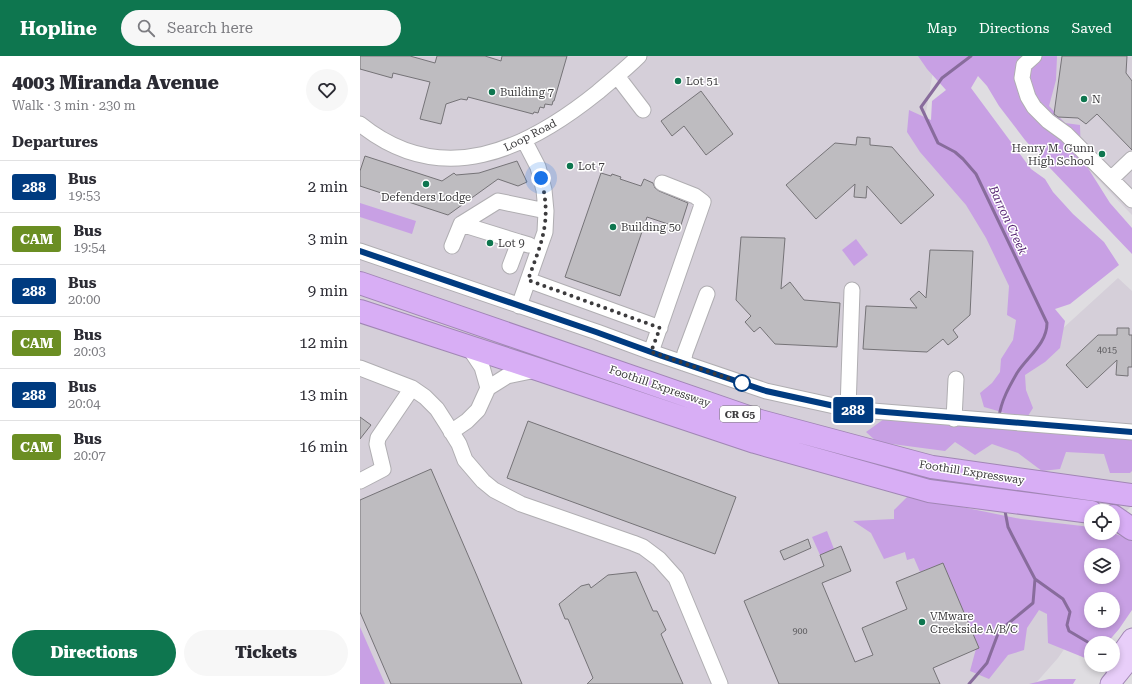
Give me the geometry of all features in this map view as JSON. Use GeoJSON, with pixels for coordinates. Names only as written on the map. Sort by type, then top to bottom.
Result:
{"type":"FeatureCollection","features":[{"type":"Feature","properties":{"kind":"highway","name":"Foothill Expressway"},"geometry":{"type":"LineString","coordinates":[[360,283],[760,420],[932,467],[1132,495]]}},
{"type":"Feature","properties":{"kind":"highway","name":"Foothill Expressway"},"geometry":{"type":"LineString","coordinates":[[360,311],[755,442],[929,491],[1084,511]]}},
{"type":"Feature","properties":{"kind":"highway"},"geometry":{"type":"LineString","coordinates":[[1120,516],[1132,517]]}},
{"type":"Feature","properties":{"kind":"highway"},"geometry":{"type":"LineString","coordinates":[[1120,520],[1132,529]]}},
{"type":"Feature","properties":{"kind":"main road"},"geometry":{"type":"LineString","coordinates":[[1120,655],[1132,638]]}},
{"type":"Feature","properties":{"kind":"main road"},"geometry":{"type":"LineString","coordinates":[[1110,684],[1132,657]]}},
{"type":"Feature","properties":{"kind":"main road"},"geometry":{"type":"LineString","coordinates":[[1099,684],[1108,672]]}},
{"type":"Feature","properties":{"kind":"street","name":"Loop Road"},"geometry":{"type":"LineString","coordinates":[[360,124],[375,136],[400,148],[429,157],[476,157],[504,149],[524,140],[565,117],[617,76],[639,56]]}},
{"type":"Feature","properties":{"kind":"street"},"geometry":{"type":"LineString","coordinates":[[1034,56],[1024,65],[1022,78],[1028,97],[1034,107],[1048,121],[1066,134],[1132,200]]}},
{"type":"Feature","properties":{"kind":"street"},"geometry":{"type":"LineString","coordinates":[[617,76],[643,110]]}},
{"type":"Feature","properties":{"kind":"street"},"geometry":{"type":"LineString","coordinates":[[519,306],[545,232],[546,211],[544,190],[538,167],[524,140]]}},
{"type":"Feature","properties":{"kind":"street"},"geometry":{"type":"LineString","coordinates":[[1111,179],[1132,159]]}},
{"type":"Feature","properties":{"kind":"street"},"geometry":{"type":"LineString","coordinates":[[651,352],[703,202],[695,196],[662,183]]}},
{"type":"Feature","properties":{"kind":"street"},"geometry":{"type":"LineString","coordinates":[[452,246],[461,224],[498,201],[546,211]]}},
{"type":"Feature","properties":{"kind":"street"},"geometry":{"type":"LineString","coordinates":[[461,224],[539,249]]}},
{"type":"Feature","properties":{"kind":"street"},"geometry":{"type":"LineString","coordinates":[[510,266],[519,242]]}},
{"type":"Feature","properties":{"kind":"street"},"geometry":{"type":"LineString","coordinates":[[360,251],[766,391],[848,409],[954,419],[1132,432]]}},
{"type":"Feature","properties":{"kind":"street"},"geometry":{"type":"LineString","coordinates":[[528,280],[660,328]]}},
{"type":"Feature","properties":{"kind":"street"},"geometry":{"type":"LineString","coordinates":[[848,409],[852,290]]}},
{"type":"Feature","properties":{"kind":"street"},"geometry":{"type":"LineString","coordinates":[[683,363],[685,353],[707,294]]}},
{"type":"Feature","properties":{"kind":"street"},"geometry":{"type":"LineString","coordinates":[[468,346],[482,368],[488,388]]}},
{"type":"Feature","properties":{"kind":"street"},"geometry":{"type":"LineString","coordinates":[[360,368],[412,388],[425,397],[436,408],[458,444],[465,460],[483,481],[494,490],[515,502],[533,509],[633,542],[643,547],[659,559],[676,578],[720,684]]}},
{"type":"Feature","properties":{"kind":"street"},"geometry":{"type":"LineString","coordinates":[[451,432],[467,421],[478,410],[488,388],[507,376],[540,370]]}},
{"type":"Feature","properties":{"kind":"street"},"geometry":{"type":"LineString","coordinates":[[954,419],[956,379]]}},
{"type":"Feature","properties":{"kind":"street"},"geometry":{"type":"LineString","coordinates":[[360,481],[383,469],[377,444],[378,438],[412,388]]}},
{"type":"Feature","properties":{"kind":"shaded area"},"geometry":{"type":"Polygon","coordinates":[[[360,56],[928,56],[934,66],[922,135],[1006,251],[1038,351],[1118,278],[1132,291],[1132,505],[1120,519],[1120,504],[1084,504],[1084,540],[1088,540],[1077,568],[1085,592],[1084,620],[1058,658],[1035,684],[360,684],[360,56]]]}},
{"type":"Feature","properties":{"kind":"shaded area"},"geometry":{"type":"Polygon","coordinates":[[[918,56],[1057,56],[1056,80],[1049,106],[1065,123],[1080,125],[1081,157],[1110,203],[1132,228],[1132,254],[1025,140],[999,106],[987,86],[978,76],[971,88],[1031,169],[1045,179],[1053,192],[1073,214],[1104,242],[1119,265],[1070,304],[1055,309],[1065,321],[1060,348],[1045,362],[1025,375],[1026,390],[1033,408],[1026,419],[984,407],[980,393],[992,383],[1000,372],[1001,359],[1013,340],[1016,320],[1007,315],[1009,286],[986,238],[966,205],[920,152],[907,132],[909,110],[931,120],[932,101],[946,90],[927,69],[918,56]]]}},
{"type":"Feature","properties":{"kind":"shaded area","name":"Henry M. Gunn High School"},"geometry":{"type":"Polygon","coordinates":[[[1006,56],[1132,56],[1132,215],[1014,92],[1006,56]]]}},
{"type":"Feature","properties":{"kind":"shaded area"},"geometry":{"type":"Polygon","coordinates":[[[360,203],[416,221],[412,234],[360,217],[360,203]]]}},
{"type":"Feature","properties":{"kind":"shaded area"},"geometry":{"type":"Polygon","coordinates":[[[856,239],[868,255],[854,266],[842,250],[856,239]]]}},
{"type":"Feature","properties":{"kind":"shaded area"},"geometry":{"type":"Polygon","coordinates":[[[884,419],[1132,437],[1132,471],[1130,473],[1110,473],[1104,454],[1066,452],[1060,469],[1042,471],[1018,453],[992,444],[975,455],[955,442],[945,451],[877,442],[866,432],[884,419]]]}},
{"type":"Feature","properties":{"kind":"shaded area"},"geometry":{"type":"Polygon","coordinates":[[[908,496],[1021,519],[1084,526],[1084,540],[1120,540],[1120,536],[1132,540],[1132,610],[1120,628],[1120,592],[1084,592],[1084,628],[1120,628],[1113,636],[1084,636],[1084,658],[1048,643],[1047,614],[1039,610],[1027,628],[1024,650],[1008,655],[989,679],[970,671],[977,645],[943,563],[920,572],[914,558],[907,560],[905,552],[884,559],[871,533],[853,521],[894,519],[894,510],[908,496]]]}},
{"type":"Feature","properties":{"kind":"shaded area"},"geometry":{"type":"Polygon","coordinates":[[[827,531],[834,549],[820,555],[812,537],[827,531]]]}},
{"type":"Feature","properties":{"kind":"shaded area"},"geometry":{"type":"Polygon","coordinates":[[[360,627],[385,684],[360,684],[360,627]]]}},
{"type":"Feature","properties":{"kind":"shaded area"},"geometry":{"type":"Polygon","coordinates":[[[1049,679],[1076,679],[1073,684],[1029,684],[1049,679]]]}},
{"type":"Feature","properties":{"kind":"building","name":"Building 7"},"geometry":{"type":"Polygon","coordinates":[[[360,56],[410,56],[435,63],[437,56],[485,56],[501,61],[502,56],[567,56],[552,105],[545,104],[544,108],[540,107],[538,113],[534,112],[533,114],[468,97],[467,100],[461,99],[446,104],[441,124],[420,119],[430,82],[393,73],[392,78],[360,69],[360,56]]]}},
{"type":"Feature","properties":{"kind":"building","name":"N"},"geometry":{"type":"Polygon","coordinates":[[[1062,56],[1127,56],[1126,73],[1132,81],[1132,150],[1097,114],[1086,124],[1078,118],[1058,117],[1054,114],[1062,56]]]}},
{"type":"Feature","properties":{"kind":"building"},"geometry":{"type":"Polygon","coordinates":[[[701,91],[733,134],[706,155],[684,126],[672,136],[661,121],[701,91]]]}},
{"type":"Feature","properties":{"kind":"building"},"geometry":{"type":"Polygon","coordinates":[[[857,137],[870,138],[870,145],[892,147],[934,195],[901,224],[867,186],[866,198],[854,197],[855,184],[816,219],[786,185],[835,143],[856,145],[857,137]]]}},
{"type":"Feature","properties":{"kind":"building","name":"Defenders Lodge"},"geometry":{"type":"Polygon","coordinates":[[[365,156],[442,181],[454,173],[456,175],[479,173],[517,161],[527,182],[518,186],[498,179],[448,215],[360,186],[360,171],[365,156]]]}},
{"type":"Feature","properties":{"kind":"building","name":"Building 50"},"geometry":{"type":"Polygon","coordinates":[[[601,173],[611,176],[612,174],[621,177],[620,179],[641,186],[644,179],[653,183],[655,188],[659,191],[688,203],[680,228],[647,217],[620,296],[565,277],[601,173]]]}},
{"type":"Feature","properties":{"kind":"building"},"geometry":{"type":"Polygon","coordinates":[[[741,237],[785,238],[781,289],[790,282],[804,300],[840,303],[837,347],[775,344],[760,327],[754,332],[745,322],[751,316],[736,300],[741,237]]]}},
{"type":"Feature","properties":{"kind":"building"},"geometry":{"type":"Polygon","coordinates":[[[930,250],[973,251],[970,315],[953,330],[958,337],[948,345],[943,339],[927,352],[863,349],[866,306],[917,308],[910,299],[919,291],[926,298],[930,250]]]}},
{"type":"Feature","properties":{"kind":"building"},"geometry":{"type":"Polygon","coordinates":[[[1117,328],[1129,328],[1129,335],[1132,335],[1132,367],[1128,367],[1128,376],[1116,375],[1117,360],[1087,388],[1066,365],[1098,335],[1117,335],[1117,328]]]}},
{"type":"Feature","properties":{"kind":"building"},"geometry":{"type":"Polygon","coordinates":[[[360,417],[371,425],[360,439],[360,417]]]}},
{"type":"Feature","properties":{"kind":"building"},"geometry":{"type":"Polygon","coordinates":[[[528,421],[736,497],[715,554],[507,478],[528,421]]]}},
{"type":"Feature","properties":{"kind":"building"},"geometry":{"type":"Polygon","coordinates":[[[431,469],[522,684],[391,684],[360,612],[360,500],[431,469]]]}},
{"type":"Feature","properties":{"kind":"building"},"geometry":{"type":"Polygon","coordinates":[[[808,539],[811,548],[784,560],[780,551],[808,539]]]}},
{"type":"Feature","properties":{"kind":"building"},"geometry":{"type":"Polygon","coordinates":[[[841,546],[851,571],[822,583],[855,662],[873,655],[862,628],[907,609],[896,582],[943,563],[979,648],[933,668],[940,684],[779,684],[744,601],[824,566],[820,555],[841,546]]]}},
{"type":"Feature","properties":{"kind":"building"},"geometry":{"type":"Polygon","coordinates":[[[636,572],[653,611],[657,611],[666,630],[661,634],[683,684],[587,684],[593,678],[568,619],[565,619],[559,604],[581,586],[589,584],[591,588],[608,575],[636,572]]]}},
{"type":"Feature","properties":{"kind":"waterway","name":"Barron Creek"},"geometry":{"type":"LineString","coordinates":[[971,56],[942,78],[921,107],[938,143],[955,152],[976,174],[1047,323],[1046,331],[1040,344],[1021,367],[1008,389],[1003,400],[999,417]]}},
{"type":"Feature","properties":{"kind":"waterway","name":"Barron Creek"},"geometry":{"type":"LineString","coordinates":[[969,684],[987,663],[999,631],[1033,603],[1035,579],[1008,527],[1005,511]]}},
{"type":"Feature","properties":{"kind":"waterway"},"geometry":{"type":"LineString","coordinates":[[1035,579],[1063,599],[1070,612],[1067,625],[1069,631],[1084,640]]}},
{"type":"Feature","properties":{"kind":"bus line","name":"288"},"geometry":{"type":"LineString","coordinates":[[360,251],[766,391],[848,409],[954,419],[1132,432]]}},
{"type":"Feature","properties":{"kind":"place","name":"Lot 51"},"geometry":{"type":"Point","coordinates":[678,81]}},
{"type":"Feature","properties":{"kind":"place","name":"Building 7"},"geometry":{"type":"Point","coordinates":[492,92]}},
{"type":"Feature","properties":{"kind":"place","name":"N"},"geometry":{"type":"Point","coordinates":[1084,99]}},
{"type":"Feature","properties":{"kind":"place","name":"Henry M. Gunn High School"},"geometry":{"type":"Point","coordinates":[1102,154]}},
{"type":"Feature","properties":{"kind":"place","name":"Lot 7"},"geometry":{"type":"Point","coordinates":[570,166]}},
{"type":"Feature","properties":{"kind":"place","name":"Defenders Lodge"},"geometry":{"type":"Point","coordinates":[426,184]}},
{"type":"Feature","properties":{"kind":"place","name":"Building 50"},"geometry":{"type":"Point","coordinates":[613,227]}},
{"type":"Feature","properties":{"kind":"place","name":"Lot 9"},"geometry":{"type":"Point","coordinates":[490,243]}},
{"type":"Feature","properties":{"kind":"place","name":"VMware Creekside A/B/C"},"geometry":{"type":"Point","coordinates":[922,622]}},
{"type":"Feature","properties":{"kind":"route"},"geometry":{"type":"LineString","coordinates":[[541,178],[546,202],[545,232],[528,280],[660,328],[651,352],[742,383]]}}]}
